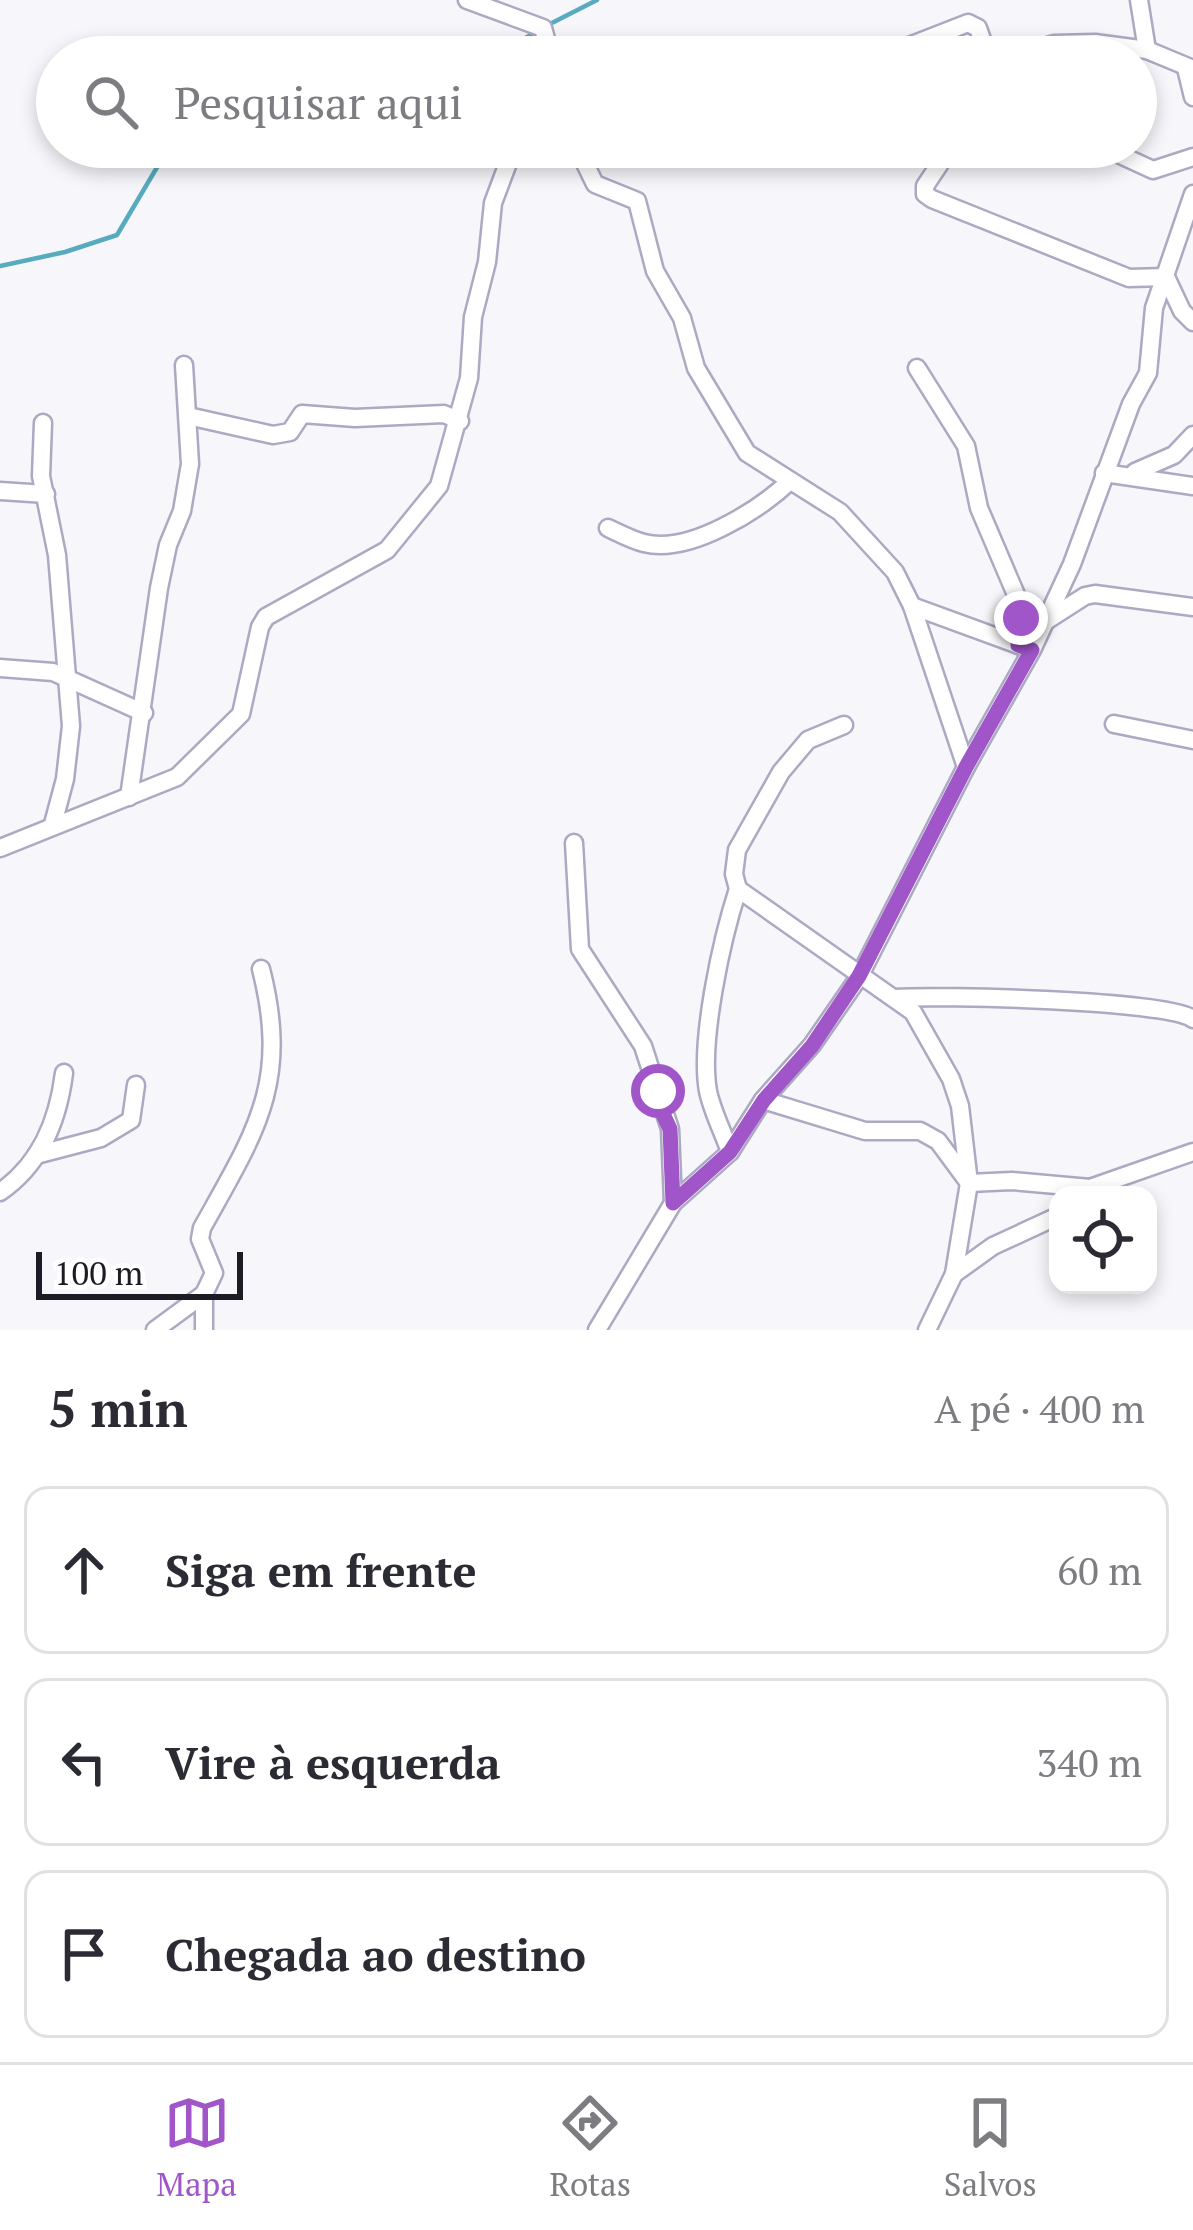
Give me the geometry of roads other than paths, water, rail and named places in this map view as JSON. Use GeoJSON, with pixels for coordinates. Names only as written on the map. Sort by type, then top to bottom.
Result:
{"type":"FeatureCollection","features":[{"type":"Feature","properties":{"kind":"street"},"geometry":{"type":"LineString","coordinates":[[467,0],[543,28],[545,36]]}},
{"type":"Feature","properties":{"kind":"street"},"geometry":{"type":"LineString","coordinates":[[1139,0],[1145,36]]}},
{"type":"Feature","properties":{"kind":"street"},"geometry":{"type":"LineString","coordinates":[[934,36],[968,23],[981,36]]}},
{"type":"Feature","properties":{"kind":"street"},"geometry":{"type":"LineString","coordinates":[[1157,54],[1190,68],[1193,97]]}},
{"type":"Feature","properties":{"kind":"street"},"geometry":{"type":"LineString","coordinates":[[1149,168],[1193,157]]}},
{"type":"Feature","properties":{"kind":"street"},"geometry":{"type":"LineString","coordinates":[[0,848],[177,777],[241,714],[266,617],[387,550],[424,507],[439,486],[460,422],[493,203],[506,168]]}},
{"type":"Feature","properties":{"kind":"street"},"geometry":{"type":"LineString","coordinates":[[588,168],[596,184],[637,201],[656,271],[675,302],[696,368],[747,453],[840,512],[895,572],[912,606],[966,767]]}},
{"type":"Feature","properties":{"kind":"street"},"geometry":{"type":"LineString","coordinates":[[937,168],[925,186],[925,194],[932,199],[1129,278],[1166,277]]}},
{"type":"Feature","properties":{"kind":"street"},"geometry":{"type":"LineString","coordinates":[[598,1330],[673,1203],[730,1152],[859,976],[1025,647],[1045,622],[1072,565],[1104,473],[1148,373],[1154,308],[1191,206]]}},
{"type":"Feature","properties":{"kind":"street"},"geometry":{"type":"LineString","coordinates":[[1166,277],[1182,311],[1193,322]]}},
{"type":"Feature","properties":{"kind":"street"},"geometry":{"type":"LineString","coordinates":[[1129,278],[1154,308]]}},
{"type":"Feature","properties":{"kind":"street"},"geometry":{"type":"LineString","coordinates":[[129,797],[159,588],[168,545],[182,511],[190,464],[184,365]]}},
{"type":"Feature","properties":{"kind":"street"},"geometry":{"type":"LineString","coordinates":[[916,368],[966,446],[979,508],[1017,597],[1025,647]]}},
{"type":"Feature","properties":{"kind":"street"},"geometry":{"type":"LineString","coordinates":[[188,416],[273,435],[290,432],[306,414],[355,418],[444,414],[460,422]]}},
{"type":"Feature","properties":{"kind":"street"},"geometry":{"type":"LineString","coordinates":[[44,423],[40,466],[57,555],[70,679],[65,779],[53,824]]}},
{"type":"Feature","properties":{"kind":"street"},"geometry":{"type":"LineString","coordinates":[[1128,474],[1160,464],[1193,435]]}},
{"type":"Feature","properties":{"kind":"street"},"geometry":{"type":"LineString","coordinates":[[1104,473],[1193,487]]}},
{"type":"Feature","properties":{"kind":"street"},"geometry":{"type":"LineString","coordinates":[[608,528],[658,544],[704,534],[760,508],[790,481]]}},
{"type":"Feature","properties":{"kind":"street"},"geometry":{"type":"LineString","coordinates":[[0,491],[46,494]]}},
{"type":"Feature","properties":{"kind":"street"},"geometry":{"type":"LineString","coordinates":[[1045,622],[1084,596],[1095,594],[1193,607]]}},
{"type":"Feature","properties":{"kind":"street"},"geometry":{"type":"LineString","coordinates":[[912,606],[1025,647]]}},
{"type":"Feature","properties":{"kind":"street"},"geometry":{"type":"LineString","coordinates":[[0,668],[53,673],[144,712]]}},
{"type":"Feature","properties":{"kind":"street"},"geometry":{"type":"LineString","coordinates":[[730,1152],[710,1098],[706,1069],[718,950],[738,890],[737,850],[781,772],[808,740],[844,724]]}},
{"type":"Feature","properties":{"kind":"street"},"geometry":{"type":"LineString","coordinates":[[1114,724],[1193,740]]}},
{"type":"Feature","properties":{"kind":"street"},"geometry":{"type":"LineString","coordinates":[[574,843],[580,949],[643,1046],[670,1129],[673,1203]]}},
{"type":"Feature","properties":{"kind":"street"},"geometry":{"type":"LineString","coordinates":[[738,890],[913,1012],[951,1079],[960,1106],[969,1184],[954,1274],[927,1330]]}},
{"type":"Feature","properties":{"kind":"street"},"geometry":{"type":"LineString","coordinates":[[204,1330],[205,1294],[214,1273],[200,1239],[202,1228],[257,1128],[272,1078],[271,1009],[261,969]]}},
{"type":"Feature","properties":{"kind":"street"},"geometry":{"type":"LineString","coordinates":[[895,998],[946,995],[1149,1007],[1186,1013],[1193,1019]]}},
{"type":"Feature","properties":{"kind":"street"},"geometry":{"type":"LineString","coordinates":[[0,1192],[29,1169],[59,1108],[64,1073]]}},
{"type":"Feature","properties":{"kind":"street"},"geometry":{"type":"LineString","coordinates":[[36,1155],[101,1138],[131,1120],[136,1084]]}},
{"type":"Feature","properties":{"kind":"street"},"geometry":{"type":"LineString","coordinates":[[764,1100],[865,1131],[920,1131],[938,1142],[969,1184]]}},
{"type":"Feature","properties":{"kind":"street"},"geometry":{"type":"LineString","coordinates":[[1101,1186],[1193,1152]]}},
{"type":"Feature","properties":{"kind":"street"},"geometry":{"type":"LineString","coordinates":[[969,1184],[1012,1181],[1050,1186]]}},
{"type":"Feature","properties":{"kind":"street"},"geometry":{"type":"LineString","coordinates":[[954,1274],[993,1246],[1049,1220]]}},
{"type":"Feature","properties":{"kind":"street"},"geometry":{"type":"LineString","coordinates":[[155,1330],[205,1294]]}},
{"type":"Feature","properties":{"kind":"waterway"},"geometry":{"type":"LineString","coordinates":[[548,25],[597,0]]}},
{"type":"Feature","properties":{"kind":"waterway"},"geometry":{"type":"LineString","coordinates":[[529,36],[538,31]]}},
{"type":"Feature","properties":{"kind":"waterway"},"geometry":{"type":"LineString","coordinates":[[0,266],[117,235],[157,168]]}}]}
